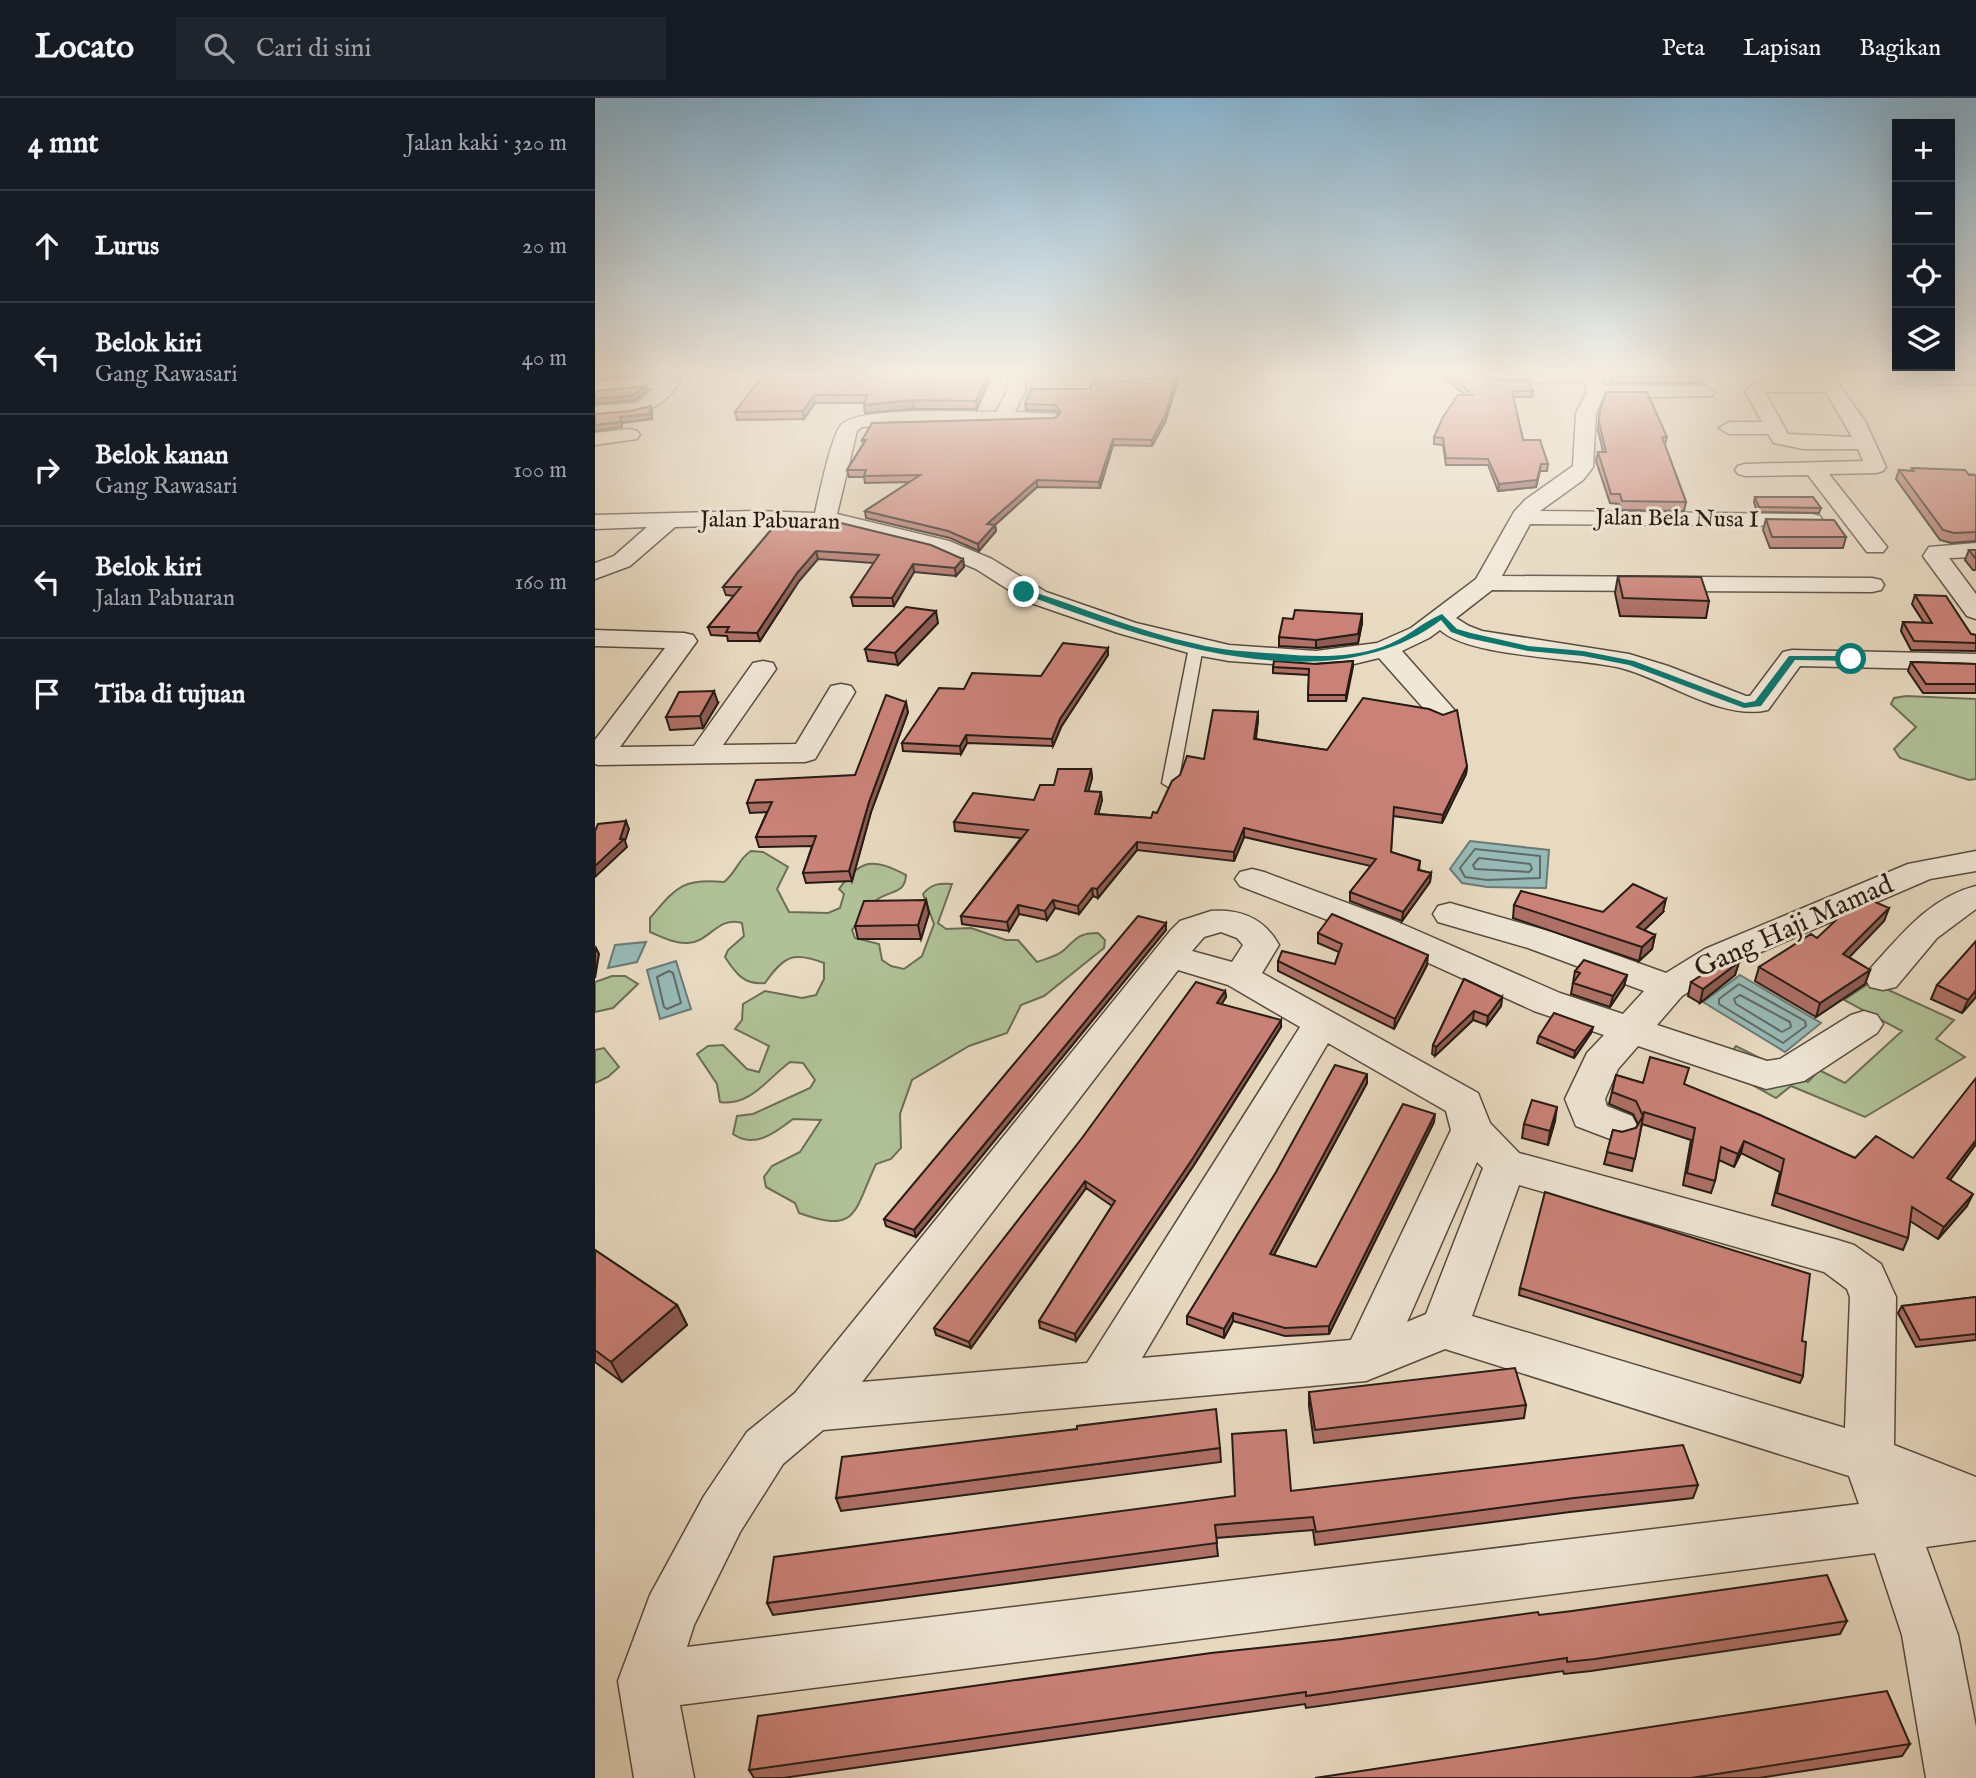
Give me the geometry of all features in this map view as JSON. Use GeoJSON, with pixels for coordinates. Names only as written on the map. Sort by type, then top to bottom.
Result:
{"type":"FeatureCollection","features":[{"type":"Feature","properties":{"kind":"street"},"geometry":{"type":"LineString","coordinates":[[825,519],[841,452]]}},
{"type":"Feature","properties":{"kind":"street","name":"Jalan Pabuaran"},"geometry":{"type":"LineString","coordinates":[[595,523],[825,519],[861,525],[941,546],[984,564],[1037,597],[1116,624],[1196,647],[1229,653],[1316,659],[1354,656],[1385,649],[1420,633],[1486,583],[1522,517],[1533,505],[1576,476],[1583,467],[1584,452]]}},
{"type":"Feature","properties":{"kind":"street"},"geometry":{"type":"LineString","coordinates":[[1751,464],[1814,469],[1876,467],[1869,452]]}},
{"type":"Feature","properties":{"kind":"street"},"geometry":{"type":"LineString","coordinates":[[1814,469],[1875,547]]}},
{"type":"Feature","properties":{"kind":"street","name":"Jalan Bela Nusa I"},"geometry":{"type":"LineString","coordinates":[[1522,517],[1832,521]]}},
{"type":"Feature","properties":{"kind":"street"},"geometry":{"type":"LineString","coordinates":[[595,572],[622,561],[669,520]]}},
{"type":"Feature","properties":{"kind":"street"},"geometry":{"type":"LineString","coordinates":[[1976,550],[1937,552],[1935,556],[1976,611]]}},
{"type":"Feature","properties":{"kind":"street"},"geometry":{"type":"LineString","coordinates":[[1486,583],[1872,586]]}},
{"type":"Feature","properties":{"kind":"street"},"geometry":{"type":"LineString","coordinates":[[1442,616],[1454,630],[1468,635],[1528,648],[1583,653],[1631,662],[1744,705],[1758,704],[1777,681],[1788,660],[1799,657],[1976,662]]}},
{"type":"Feature","properties":{"kind":"street"},"geometry":{"type":"LineString","coordinates":[[595,638],[684,641],[597,758]]}},
{"type":"Feature","properties":{"kind":"street"},"geometry":{"type":"LineString","coordinates":[[1385,649],[1443,713]]}},
{"type":"Feature","properties":{"kind":"street"},"geometry":{"type":"LineString","coordinates":[[702,755],[763,669]]}},
{"type":"Feature","properties":{"kind":"street"},"geometry":{"type":"LineString","coordinates":[[597,758],[805,753],[841,692]]}},
{"type":"Feature","properties":{"kind":"street","name":"Gang Haji Mamad"},"geometry":{"type":"LineString","coordinates":[[1618,1127],[1590,1115],[1585,1100],[1601,1063],[1669,987],[1718,957],[1851,899],[1920,871],[1976,861]]}},
{"type":"Feature","properties":{"kind":"street"},"geometry":{"type":"LineString","coordinates":[[1252,879],[1381,928],[1547,1002],[1632,1028],[1766,1075],[1790,1071],[1864,1024]]}},
{"type":"Feature","properties":{"kind":"street"},"geometry":{"type":"LineString","coordinates":[[1883,978],[1939,917],[1959,902],[1976,896]]}},
{"type":"Feature","properties":{"kind":"street"},"geometry":{"type":"LineString","coordinates":[[1450,915],[1552,944],[1669,987]]}},
{"type":"Feature","properties":{"kind":"street"},"geometry":{"type":"LineString","coordinates":[[664,1778],[647,1681],[670,1615],[722,1514],[765,1448],[812,1409],[1170,956],[1241,978],[1464,1103],[1471,1130],[1504,1165],[1838,1258],[1851,1264],[1865,1277],[1873,1297],[1869,1459],[1930,1635],[1956,1778]]}},
{"type":"Feature","properties":{"kind":"street"},"geometry":{"type":"LineString","coordinates":[[1101,1383],[1321,1023]]}},
{"type":"Feature","properties":{"kind":"street"},"geometry":{"type":"LineString","coordinates":[[1366,1360],[1471,1130]]}},
{"type":"Feature","properties":{"kind":"street"},"geometry":{"type":"LineString","coordinates":[[1444,1328],[1504,1165]]}},
{"type":"Feature","properties":{"kind":"street"},"geometry":{"type":"LineString","coordinates":[[812,1409],[1366,1360],[1444,1328],[1869,1459],[1976,1502]]}},
{"type":"Feature","properties":{"kind":"street"},"geometry":{"type":"LineString","coordinates":[[647,1681],[1976,1515]]}},
{"type":"Feature","properties":{"kind":"lane"},"geometry":{"type":"LineString","coordinates":[[1170,783],[1180,735],[1184,688],[1196,647]]}},
{"type":"Feature","properties":{"kind":"green space"},"geometry":{"type":"Polygon","coordinates":[[[1906,696],[1976,699],[1976,779],[1969,780],[1900,758],[1894,749],[1916,727],[1891,704],[1894,698],[1906,696]]]}},
{"type":"Feature","properties":{"kind":"green space"},"geometry":{"type":"Polygon","coordinates":[[[751,851],[763,852],[788,867],[777,889],[789,912],[828,913],[840,908],[844,894],[839,889],[861,866],[876,864],[906,875],[900,889],[874,902],[852,930],[855,938],[879,944],[882,960],[891,966],[904,969],[922,956],[934,924],[923,894],[939,884],[952,884],[938,923],[946,929],[971,928],[1006,940],[1018,940],[1037,962],[1058,954],[1082,935],[1098,933],[1105,940],[1104,948],[1044,996],[1021,1005],[1007,1033],[969,1046],[912,1080],[900,1114],[901,1148],[891,1159],[876,1164],[857,1207],[843,1220],[818,1219],[799,1213],[795,1203],[766,1187],[764,1177],[772,1166],[800,1152],[821,1120],[793,1119],[772,1134],[756,1140],[733,1134],[737,1116],[753,1114],[810,1088],[815,1080],[803,1063],[790,1062],[750,1096],[731,1102],[720,1102],[717,1084],[697,1054],[708,1046],[723,1045],[747,1069],[759,1072],[769,1046],[735,1029],[742,1020],[743,1004],[765,991],[802,998],[816,995],[824,979],[824,963],[804,957],[790,958],[778,967],[765,983],[751,982],[737,973],[725,957],[728,950],[744,936],[742,923],[726,923],[696,942],[688,943],[673,941],[650,932],[650,918],[674,892],[698,882],[724,882],[751,851]]]}},
{"type":"Feature","properties":{"kind":"green space"},"geometry":{"type":"Polygon","coordinates":[[[612,976],[625,976],[638,984],[613,1008],[595,1012],[595,982],[612,976]]]}},
{"type":"Feature","properties":{"kind":"green space"},"geometry":{"type":"Polygon","coordinates":[[[1871,982],[1954,1020],[1936,1039],[1965,1057],[1865,1117],[1791,1086],[1776,1098],[1720,1067],[1736,1046],[1808,1082],[1819,1070],[1845,1083],[1902,1031],[1844,1000],[1871,982]]]}},
{"type":"Feature","properties":{"kind":"green space"},"geometry":{"type":"Polygon","coordinates":[[[604,1048],[619,1067],[608,1077],[595,1083],[595,1050],[604,1048]]]}},
{"type":"Feature","properties":{"kind":"water"},"geometry":{"type":"Polygon","coordinates":[[[1470,841],[1549,850],[1546,888],[1487,887],[1462,883],[1450,869],[1470,841]]]}},
{"type":"Feature","properties":{"kind":"water"},"geometry":{"type":"Polygon","coordinates":[[[646,942],[637,962],[608,968],[615,945],[646,942]]]}},
{"type":"Feature","properties":{"kind":"water"},"geometry":{"type":"Polygon","coordinates":[[[676,961],[691,1009],[660,1019],[647,970],[676,961]]]}},
{"type":"Feature","properties":{"kind":"water"},"geometry":{"type":"Polygon","coordinates":[[[1740,975],[1821,1023],[1785,1052],[1703,1002],[1740,975]]]}},
{"type":"Feature","properties":{"kind":"building"},"geometry":{"type":"Polygon","coordinates":[[[858,452],[1109,452],[1099,482],[1037,480],[987,524],[995,525],[978,544],[948,531],[865,511],[920,475],[864,476],[866,470],[847,470],[858,452]]]}},
{"type":"Feature","properties":{"kind":"building"},"geometry":{"type":"Polygon","coordinates":[[[1445,452],[1544,452],[1548,464],[1541,464],[1537,480],[1499,484],[1488,459],[1446,458],[1445,452]]]}},
{"type":"Feature","properties":{"kind":"building"},"geometry":{"type":"Polygon","coordinates":[[[1598,452],[1668,452],[1686,502],[1622,501],[1620,494],[1611,494],[1598,452]]]}},
{"type":"Feature","properties":{"kind":"building"},"geometry":{"type":"Polygon","coordinates":[[[1912,468],[1965,470],[1969,475],[1976,475],[1976,532],[1954,533],[1943,530],[1899,470],[1914,471],[1912,468]]]}},
{"type":"Feature","properties":{"kind":"building"},"geometry":{"type":"Polygon","coordinates":[[[1755,497],[1813,497],[1821,508],[1759,507],[1755,497]]]}},
{"type":"Feature","properties":{"kind":"building"},"geometry":{"type":"Polygon","coordinates":[[[1766,519],[1834,520],[1846,537],[1772,537],[1766,519]]]}},
{"type":"Feature","properties":{"kind":"building"},"geometry":{"type":"Polygon","coordinates":[[[805,521],[841,523],[931,545],[963,559],[955,568],[913,564],[892,598],[851,597],[879,555],[816,551],[797,573],[757,633],[726,632],[729,627],[708,627],[741,587],[723,587],[776,524],[797,528],[805,521]]]}},
{"type":"Feature","properties":{"kind":"building"},"geometry":{"type":"Polygon","coordinates":[[[1969,550],[1976,550],[1976,559],[1969,550]]]}},
{"type":"Feature","properties":{"kind":"building"},"geometry":{"type":"Polygon","coordinates":[[[1618,576],[1701,577],[1709,601],[1623,598],[1618,576]]]}},
{"type":"Feature","properties":{"kind":"building"},"geometry":{"type":"Polygon","coordinates":[[[1915,595],[1946,596],[1971,634],[1976,635],[1976,643],[1914,641],[1903,622],[1932,623],[1915,595]]]}},
{"type":"Feature","properties":{"kind":"building"},"geometry":{"type":"Polygon","coordinates":[[[906,607],[936,611],[895,653],[865,649],[906,607]]]}},
{"type":"Feature","properties":{"kind":"building"},"geometry":{"type":"Polygon","coordinates":[[[1295,610],[1362,614],[1358,634],[1316,640],[1279,637],[1283,618],[1293,619],[1295,610]]]}},
{"type":"Feature","properties":{"kind":"building"},"geometry":{"type":"Polygon","coordinates":[[[1063,643],[1108,648],[1060,719],[1052,739],[966,735],[960,746],[902,743],[939,688],[964,689],[972,673],[1041,676],[1063,643]]]}},
{"type":"Feature","properties":{"kind":"building"},"geometry":{"type":"Polygon","coordinates":[[[1274,661],[1316,664],[1353,661],[1346,695],[1308,695],[1309,669],[1273,667],[1274,661]]]}},
{"type":"Feature","properties":{"kind":"building"},"geometry":{"type":"Polygon","coordinates":[[[1911,662],[1976,664],[1976,684],[1926,684],[1911,662]]]}},
{"type":"Feature","properties":{"kind":"building"},"geometry":{"type":"Polygon","coordinates":[[[714,691],[700,716],[666,717],[679,692],[714,691]]]}},
{"type":"Feature","properties":{"kind":"building"},"geometry":{"type":"Polygon","coordinates":[[[886,695],[906,702],[869,802],[849,871],[803,873],[816,836],[756,837],[772,802],[747,803],[756,780],[855,775],[886,695]]]}},
{"type":"Feature","properties":{"kind":"building"},"geometry":{"type":"Polygon","coordinates":[[[1363,698],[1429,709],[1443,715],[1457,710],[1467,766],[1443,815],[1394,807],[1391,852],[1420,861],[1418,870],[1431,873],[1403,912],[1350,892],[1376,859],[1244,828],[1234,852],[1137,842],[1097,889],[1092,888],[1078,906],[1053,900],[1045,911],[1018,905],[1007,922],[961,916],[1028,830],[954,822],[973,793],[1034,800],[1040,785],[1054,785],[1058,769],[1091,769],[1085,791],[1101,792],[1095,814],[1151,818],[1153,812],[1157,813],[1172,781],[1180,775],[1187,756],[1204,759],[1213,710],[1258,712],[1254,739],[1327,750],[1363,698]]]}},
{"type":"Feature","properties":{"kind":"building"},"geometry":{"type":"Polygon","coordinates":[[[626,821],[620,839],[624,839],[595,866],[595,831],[598,824],[626,821]]]}},
{"type":"Feature","properties":{"kind":"building"},"geometry":{"type":"Polygon","coordinates":[[[1633,884],[1666,899],[1637,927],[1655,935],[1642,947],[1514,905],[1521,891],[1603,912],[1633,884]]]}},
{"type":"Feature","properties":{"kind":"building"},"geometry":{"type":"Polygon","coordinates":[[[1866,898],[1889,908],[1843,954],[1870,970],[1820,1003],[1759,967],[1811,934],[1817,938],[1853,904],[1866,898]]]}},
{"type":"Feature","properties":{"kind":"building"},"geometry":{"type":"Polygon","coordinates":[[[926,900],[918,925],[855,926],[864,901],[926,900]]]}},
{"type":"Feature","properties":{"kind":"building"},"geometry":{"type":"Polygon","coordinates":[[[1332,914],[1428,955],[1395,1019],[1278,961],[1282,951],[1335,964],[1342,944],[1318,933],[1332,914]]]}},
{"type":"Feature","properties":{"kind":"building"},"geometry":{"type":"Polygon","coordinates":[[[1138,916],[1166,923],[914,1230],[884,1219],[1138,916]]]}},
{"type":"Feature","properties":{"kind":"building"},"geometry":{"type":"Polygon","coordinates":[[[1976,941],[1976,990],[1968,1000],[1937,985],[1976,941]]]}},
{"type":"Feature","properties":{"kind":"building"},"geometry":{"type":"Polygon","coordinates":[[[1730,957],[1739,962],[1703,989],[1691,982],[1730,957]]]}},
{"type":"Feature","properties":{"kind":"building"},"geometry":{"type":"Polygon","coordinates":[[[1584,960],[1627,975],[1613,996],[1573,983],[1580,973],[1575,971],[1584,960]]]}},
{"type":"Feature","properties":{"kind":"building"},"geometry":{"type":"Polygon","coordinates":[[[1464,979],[1502,997],[1488,1016],[1474,1011],[1436,1047],[1433,1045],[1464,979]]]}},
{"type":"Feature","properties":{"kind":"building"},"geometry":{"type":"Polygon","coordinates":[[[1196,982],[1225,991],[1217,1003],[1281,1020],[1193,1158],[1075,1334],[1039,1321],[1115,1201],[1085,1181],[969,1342],[934,1328],[1082,1138],[1196,982]]]}},
{"type":"Feature","properties":{"kind":"building"},"geometry":{"type":"Polygon","coordinates":[[[1554,1013],[1593,1027],[1575,1051],[1539,1036],[1554,1013]]]}},
{"type":"Feature","properties":{"kind":"building"},"geometry":{"type":"Polygon","coordinates":[[[1650,1057],[1689,1068],[1684,1084],[1855,1158],[1876,1136],[1913,1158],[1976,1078],[1976,1140],[1947,1178],[1973,1194],[1944,1227],[1912,1207],[1908,1238],[1777,1193],[1784,1159],[1744,1141],[1738,1154],[1721,1147],[1715,1181],[1687,1173],[1695,1128],[1644,1112],[1635,1159],[1607,1152],[1613,1130],[1622,1132],[1636,1128],[1643,1116],[1636,1101],[1612,1092],[1616,1075],[1643,1083],[1650,1057]]]}},
{"type":"Feature","properties":{"kind":"building"},"geometry":{"type":"Polygon","coordinates":[[[1335,1065],[1367,1074],[1270,1254],[1316,1267],[1403,1104],[1435,1114],[1329,1326],[1285,1328],[1233,1313],[1224,1329],[1187,1316],[1276,1172],[1335,1065]]]}},
{"type":"Feature","properties":{"kind":"building"},"geometry":{"type":"Polygon","coordinates":[[[1532,1100],[1557,1107],[1550,1131],[1524,1124],[1532,1100]]]}},
{"type":"Feature","properties":{"kind":"building"},"geometry":{"type":"Polygon","coordinates":[[[1545,1192],[1810,1274],[1802,1341],[1806,1342],[1803,1376],[1520,1288],[1545,1192]]]}},
{"type":"Feature","properties":{"kind":"building"},"geometry":{"type":"Polygon","coordinates":[[[595,1250],[677,1305],[611,1362],[595,1350],[595,1250]]]}},
{"type":"Feature","properties":{"kind":"building"},"geometry":{"type":"Polygon","coordinates":[[[1976,1297],[1976,1334],[1920,1340],[1902,1306],[1976,1297]]]}},
{"type":"Feature","properties":{"kind":"building"},"geometry":{"type":"Polygon","coordinates":[[[1515,1368],[1526,1405],[1315,1430],[1309,1392],[1515,1368]]]}},
{"type":"Feature","properties":{"kind":"building"},"geometry":{"type":"Polygon","coordinates":[[[1216,1409],[1220,1448],[836,1498],[842,1457],[1077,1429],[1077,1426],[1216,1409]]]}},
{"type":"Feature","properties":{"kind":"building"},"geometry":{"type":"Polygon","coordinates":[[[1286,1430],[1291,1491],[1683,1445],[1698,1485],[1574,1498],[1316,1532],[1313,1517],[1215,1525],[1217,1543],[767,1603],[774,1557],[1235,1496],[1232,1434],[1286,1430]]]}},
{"type":"Feature","properties":{"kind":"building"},"geometry":{"type":"Polygon","coordinates":[[[1827,1575],[1847,1621],[1595,1659],[1567,1662],[1567,1658],[1306,1696],[1306,1692],[749,1770],[758,1716],[1211,1653],[1342,1639],[1538,1612],[1539,1615],[1572,1611],[1827,1575]]]}},
{"type":"Feature","properties":{"kind":"building"},"geometry":{"type":"Polygon","coordinates":[[[1887,1691],[1910,1744],[1691,1778],[1315,1778],[1887,1691]]]}},
{"type":"Feature","properties":{"kind":"route"},"geometry":{"type":"LineString","coordinates":[[1024,592],[1127,628],[1196,647],[1258,656],[1316,659],[1354,656],[1396,645],[1420,633],[1442,616],[1454,630],[1468,635],[1528,648],[1583,653],[1631,662],[1737,703],[1752,706],[1758,704],[1792,658],[1851,659]]}}]}
